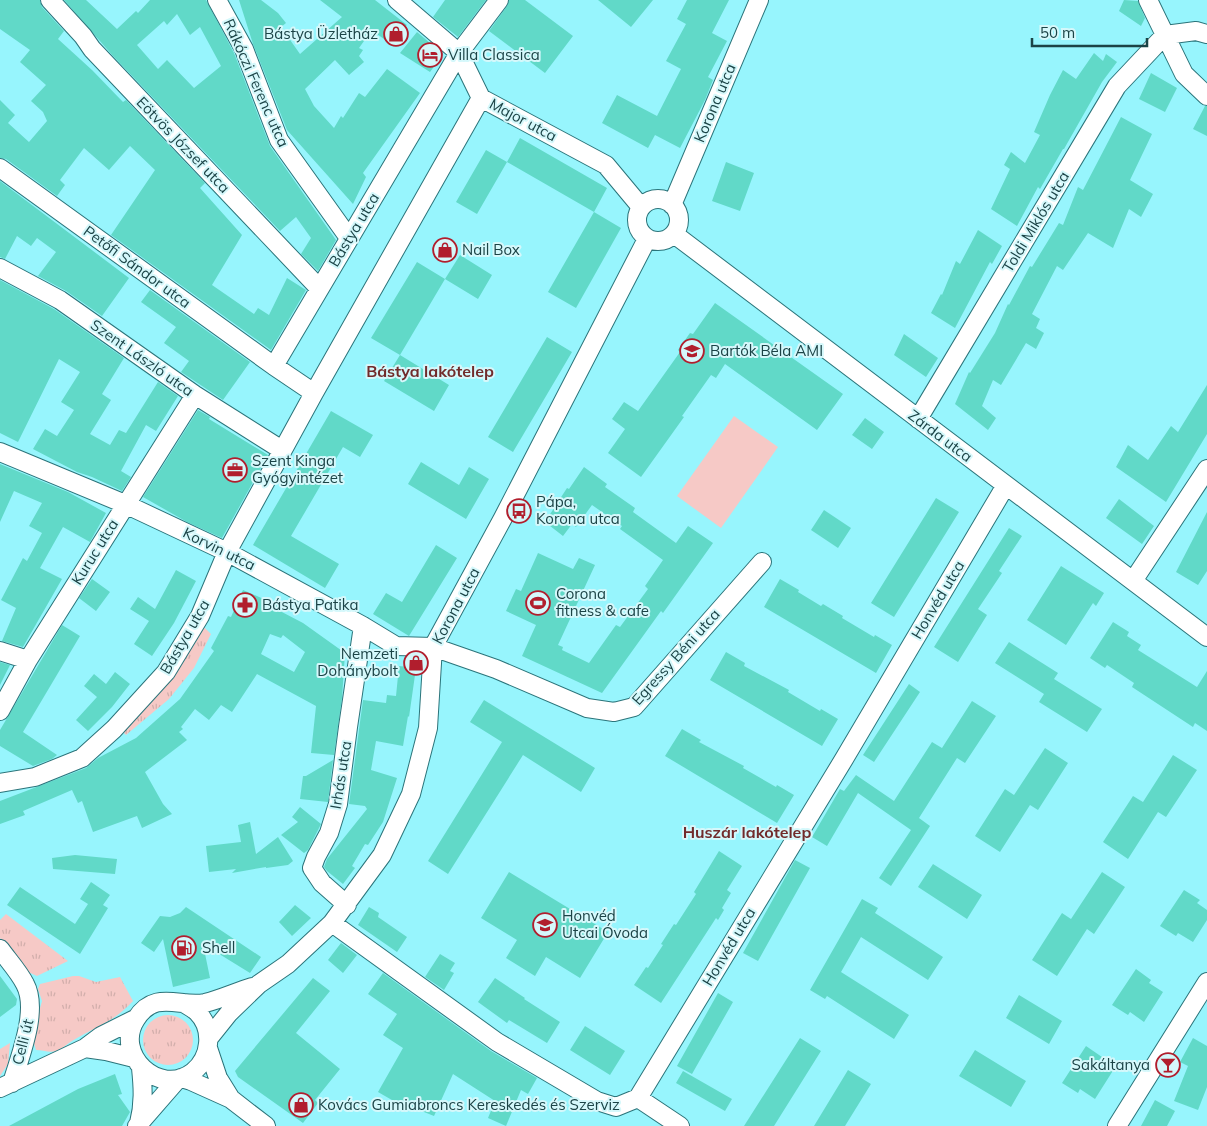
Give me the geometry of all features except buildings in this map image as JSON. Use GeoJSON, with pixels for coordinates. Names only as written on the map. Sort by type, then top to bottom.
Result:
{"type":"FeatureCollection","features":[{"type":"Feature","properties":{"kind":"street","name":"Eötvös József utca"},"geometry":{"type":"LineString","coordinates":[[50,0],[83,36],[92,49],[319,288]]}},
{"type":"Feature","properties":{"kind":"street","name":"Rákóczi Ferenc utca"},"geometry":{"type":"LineString","coordinates":[[217,0],[244,49],[278,140],[349,238]]}},
{"type":"Feature","properties":{"kind":"street","name":"Major utca"},"geometry":{"type":"LineString","coordinates":[[397,0],[458,53],[481,98],[606,165],[642,207]]}},
{"type":"Feature","properties":{"kind":"street","name":"Bástya utca"},"geometry":{"type":"LineString","coordinates":[[274,366],[458,53],[499,0]]}},
{"type":"Feature","properties":{"kind":"street","name":"Korona utca"},"geometry":{"type":"LineString","coordinates":[[672,205],[759,0]]}},
{"type":"Feature","properties":{"kind":"street"},"geometry":{"type":"LineString","coordinates":[[1148,0],[1184,74],[1207,96]]}},
{"type":"Feature","properties":{"kind":"street"},"geometry":{"type":"LineString","coordinates":[[1165,34],[1196,31],[1207,34]]}},
{"type":"Feature","properties":{"kind":"street","name":"Toldi Miklós utca"},"geometry":{"type":"LineString","coordinates":[[918,419],[1117,86],[1165,34]]}},
{"type":"Feature","properties":{"kind":"street","name":"Bástya utca"},"geometry":{"type":"LineString","coordinates":[[0,783],[35,777],[82,758],[114,729],[166,672],[200,616],[227,552],[282,450],[481,98]]}},
{"type":"Feature","properties":{"kind":"street","name":"Petőfi Sándor utca"},"geometry":{"type":"LineString","coordinates":[[0,168],[274,366]]}},
{"type":"Feature","properties":{"kind":"street"},"geometry":{"type":"LineString","coordinates":[[659,199],[672,205],[676,209],[679,219],[678,227],[674,234],[664,241],[647,239],[640,232],[637,222],[637,216],[642,207],[649,201],[659,199]]}},
{"type":"Feature","properties":{"kind":"street","name":"Zárda utca"},"geometry":{"type":"LineString","coordinates":[[674,234],[1207,637]]}},
{"type":"Feature","properties":{"kind":"street","name":"Korona utca"},"geometry":{"type":"LineString","coordinates":[[208,1043],[229,1013],[259,984],[288,964],[332,923],[382,855],[411,794],[428,728],[433,647],[521,484],[647,239]]}},
{"type":"Feature","properties":{"kind":"street","name":"Szent László utca"},"geometry":{"type":"LineString","coordinates":[[0,268],[60,300],[195,395],[282,450]]}},
{"type":"Feature","properties":{"kind":"street"},"geometry":{"type":"LineString","coordinates":[[274,366],[314,393]]}},
{"type":"Feature","properties":{"kind":"street","name":"Kuruc utca"},"geometry":{"type":"LineString","coordinates":[[0,711],[28,660],[195,395]]}},
{"type":"Feature","properties":{"kind":"street","name":"Korvin utca"},"geometry":{"type":"LineString","coordinates":[[0,452],[125,504],[227,552],[396,646],[433,647]]}},
{"type":"Feature","properties":{"kind":"street"},"geometry":{"type":"LineString","coordinates":[[1133,581],[1207,469]]}},
{"type":"Feature","properties":{"kind":"street","name":"Honvéd utca"},"geometry":{"type":"LineString","coordinates":[[638,1098],[849,751],[1006,485]]}},
{"type":"Feature","properties":{"kind":"street","name":"Egressy Béni utca"},"geometry":{"type":"LineString","coordinates":[[433,647],[496,669],[587,708],[614,712],[634,707],[762,562]]}},
{"type":"Feature","properties":{"kind":"street","name":"Irhás utca"},"geometry":{"type":"LineString","coordinates":[[347,905],[322,883],[312,868],[328,833],[338,804],[363,626]]}},
{"type":"Feature","properties":{"kind":"street"},"geometry":{"type":"LineString","coordinates":[[0,651],[28,660]]}},
{"type":"Feature","properties":{"kind":"street"},"geometry":{"type":"LineString","coordinates":[[332,923],[497,1042],[597,1101],[616,1107],[638,1098],[680,1126]]}},
{"type":"Feature","properties":{"kind":"street","name":"Celli út"},"geometry":{"type":"LineString","coordinates":[[0,949],[26,985],[31,1011],[26,1037],[6,1086]]}},
{"type":"Feature","properties":{"kind":"street"},"geometry":{"type":"LineString","coordinates":[[1117,1126],[1207,982]]}},
{"type":"Feature","properties":{"kind":"street","name":"Korona utca"},"geometry":{"type":"LineString","coordinates":[[184,1003],[203,1003],[259,984]]}},
{"type":"Feature","properties":{"kind":"street"},"geometry":{"type":"LineString","coordinates":[[6,1086],[85,1048],[102,1036],[135,1019],[150,1005],[161,1001],[173,1001],[184,1003],[196,1012],[205,1024],[208,1043],[218,1078],[231,1099]]}},
{"type":"Feature","properties":{"kind":"street"},"geometry":{"type":"LineString","coordinates":[[135,1019],[130,1038],[143,1091],[142,1110],[138,1125]]}},
{"type":"Feature","properties":{"kind":"street"},"geometry":{"type":"LineString","coordinates":[[138,1125],[179,1079],[191,1073],[199,1066],[204,1058],[208,1043]]}},
{"type":"Feature","properties":{"kind":"street"},"geometry":{"type":"LineString","coordinates":[[85,1048],[106,1050],[137,1063],[156,1077],[179,1079],[198,1084],[231,1099],[266,1126]]}},
{"type":"Feature","properties":{"kind":"green space"},"geometry":{"type":"Polygon","coordinates":[[[734,416],[778,447],[721,528],[677,496],[734,416]]]}},
{"type":"Feature","properties":{"kind":"green space"},"geometry":{"type":"Polygon","coordinates":[[[204,627],[211,634],[194,668],[169,699],[126,735],[122,731],[174,670],[204,627]]]}},
{"type":"Feature","properties":{"kind":"green space"},"geometry":{"type":"Polygon","coordinates":[[[6,914],[68,961],[37,976],[26,971],[0,938],[0,920],[6,914]]]}},
{"type":"Feature","properties":{"kind":"green space"},"geometry":{"type":"Polygon","coordinates":[[[79,976],[96,982],[120,977],[133,1001],[119,1014],[58,1050],[51,1052],[36,1050],[32,1037],[42,1001],[38,989],[40,984],[79,976]]]}},
{"type":"Feature","properties":{"kind":"green space"},"geometry":{"type":"Polygon","coordinates":[[[163,1015],[173,1015],[186,1022],[193,1035],[193,1045],[186,1058],[173,1065],[163,1065],[154,1061],[147,1054],[143,1045],[143,1035],[147,1026],[154,1019],[163,1015]]]}},
{"type":"Feature","properties":{"kind":"green space"},"geometry":{"type":"Polygon","coordinates":[[[10,1043],[8,1064],[0,1076],[0,1049],[10,1043]]]}},
{"type":"Feature","properties":{"kind":"place","name":"Bástya Üzletház"},"geometry":{"type":"Point","coordinates":[396,34]}},
{"type":"Feature","properties":{"kind":"place","name":"Villa Classica"},"geometry":{"type":"Point","coordinates":[430,55]}},
{"type":"Feature","properties":{"kind":"place","name":"Nail Box"},"geometry":{"type":"Point","coordinates":[445,250]}},
{"type":"Feature","properties":{"kind":"place","name":"Bartók Béla AMI"},"geometry":{"type":"Point","coordinates":[692,351]}},
{"type":"Feature","properties":{"kind":"place","name":"Szent Kinga Gyógyintézet"},"geometry":{"type":"Point","coordinates":[235,470]}},
{"type":"Feature","properties":{"kind":"place","name":"Pápa, Korona utca"},"geometry":{"type":"Point","coordinates":[519,511]}},
{"type":"Feature","properties":{"kind":"place","name":"Corona fitness & cafe"},"geometry":{"type":"Point","coordinates":[538,603]}},
{"type":"Feature","properties":{"kind":"place","name":"Bástya Patika"},"geometry":{"type":"Point","coordinates":[245,605]}},
{"type":"Feature","properties":{"kind":"place","name":"Nemzeti Dohánybolt"},"geometry":{"type":"Point","coordinates":[416,663]}},
{"type":"Feature","properties":{"kind":"place","name":"Honvéd Utcai Óvoda"},"geometry":{"type":"Point","coordinates":[545,925]}},
{"type":"Feature","properties":{"kind":"place","name":"Shell"},"geometry":{"type":"Point","coordinates":[184,948]}},
{"type":"Feature","properties":{"kind":"place","name":"Sakáltanya"},"geometry":{"type":"Point","coordinates":[1168,1065]}},
{"type":"Feature","properties":{"kind":"place","name":"Kovács Gumiabroncs Kereskedés és Szerviz"},"geometry":{"type":"Point","coordinates":[301,1105]}},
{"type":"Feature","properties":{"kind":"district","name":"Bástya lakótelep"},"geometry":{"type":"Point","coordinates":[430,371]}},
{"type":"Feature","properties":{"kind":"district","name":"Huszár lakótelep"},"geometry":{"type":"Point","coordinates":[747,832]}}]}
